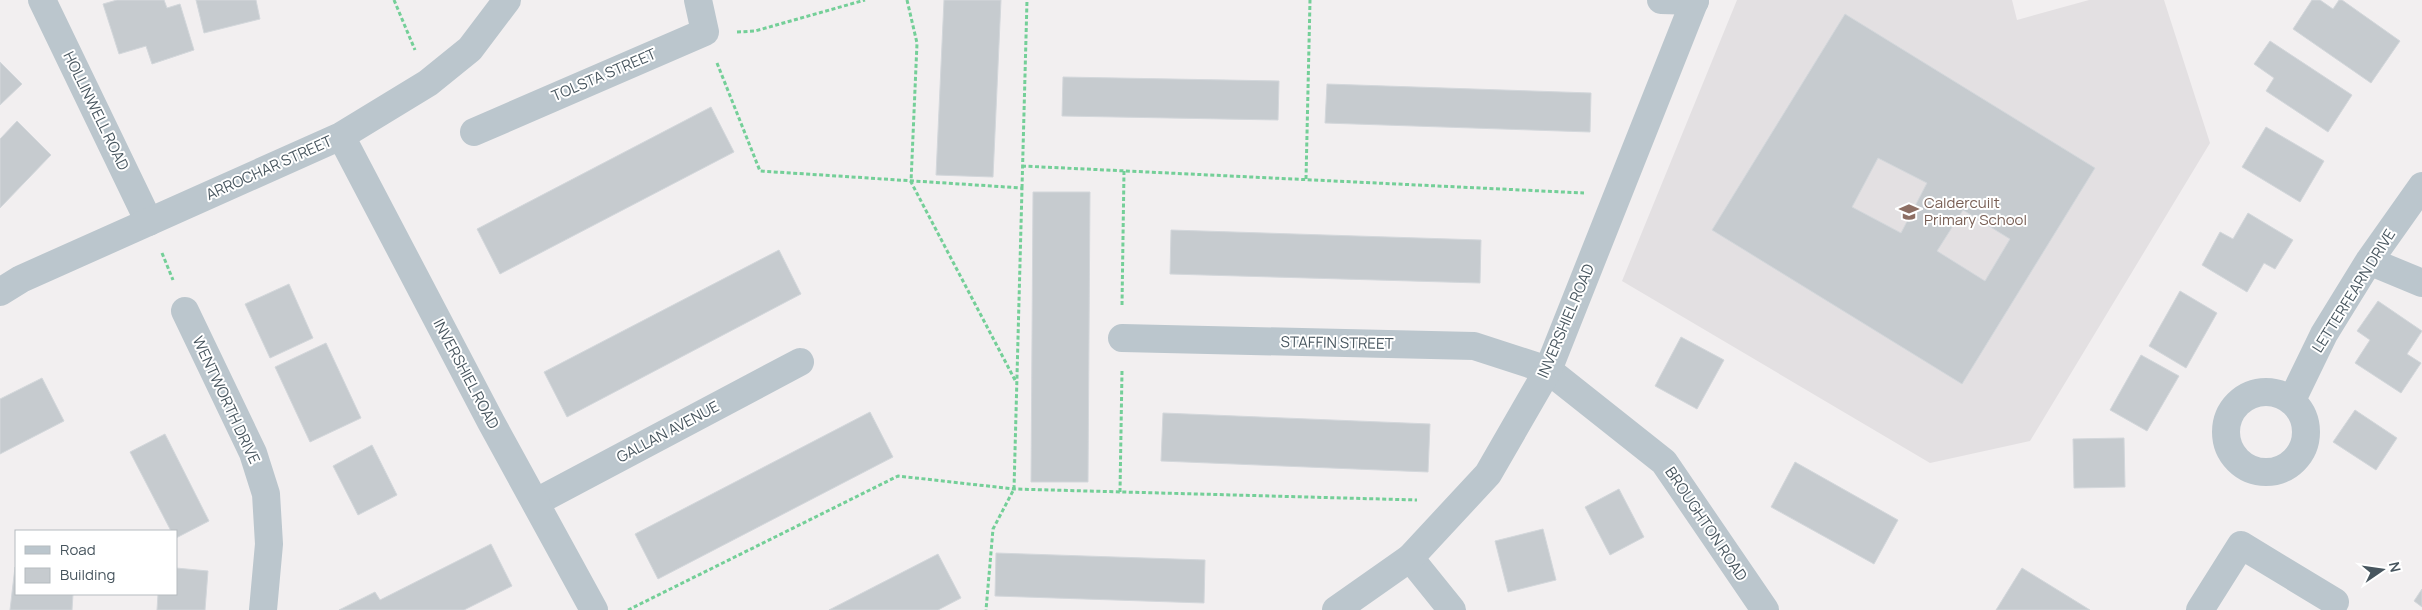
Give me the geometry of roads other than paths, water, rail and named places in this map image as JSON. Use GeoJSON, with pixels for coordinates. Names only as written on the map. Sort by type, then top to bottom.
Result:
{"type":"FeatureCollection","features":[{"type":"Feature","properties":{"kind":"street","name":"HOLLINWELL ROAD"},"geometry":{"type":"LineString","coordinates":[[42,0],[150,222]]}},
{"type":"Feature","properties":{"kind":"street","name":"ARROCHAR STREET"},"geometry":{"type":"LineString","coordinates":[[0,292],[21,279],[341,136],[428,83],[470,49],[507,0]]}},
{"type":"Feature","properties":{"kind":"street","name":"TOLSTA STREET"},"geometry":{"type":"LineString","coordinates":[[474,132],[705,32],[698,0]]}},
{"type":"Feature","properties":{"kind":"street"},"geometry":{"type":"LineString","coordinates":[[1661,0],[1695,0]]}},
{"type":"Feature","properties":{"kind":"street","name":"INVERSHIEL ROAD"},"geometry":{"type":"LineString","coordinates":[[1336,610],[1410,558],[1488,474],[1548,370],[1695,0]]}},
{"type":"Feature","properties":{"kind":"street","name":"INVERSHIEL ROAD"},"geometry":{"type":"LineString","coordinates":[[341,136],[594,610]]}},
{"type":"Feature","properties":{"kind":"street","name":"LETTERFEARN DRIVE"},"geometry":{"type":"LineString","coordinates":[[2292,400],[2324,334],[2370,261],[2422,186]]}},
{"type":"Feature","properties":{"kind":"street"},"geometry":{"type":"LineString","coordinates":[[2370,261],[2422,283]]}},
{"type":"Feature","properties":{"kind":"street","name":"WENTWORTH DRIVE"},"geometry":{"type":"LineString","coordinates":[[185,311],[253,452],[266,494],[269,544],[263,610]]}},
{"type":"Feature","properties":{"kind":"street","name":"STAFFIN STREET"},"geometry":{"type":"LineString","coordinates":[[1122,338],[1474,346],[1548,370]]}},
{"type":"Feature","properties":{"kind":"street","name":"GALLAN AVENUE"},"geometry":{"type":"LineString","coordinates":[[536,502],[800,362]]}},
{"type":"Feature","properties":{"kind":"street","name":"BROUGHTON ROAD"},"geometry":{"type":"LineString","coordinates":[[1548,370],[1664,462],[1765,610]]}},
{"type":"Feature","properties":{"kind":"street"},"geometry":{"type":"LineString","coordinates":[[2200,610],[2241,545],[2335,602]]}},
{"type":"Feature","properties":{"kind":"street"},"geometry":{"type":"LineString","coordinates":[[1410,558],[1452,610]]}},
{"type":"Feature","properties":{"kind":"place","name":"Caldercuilt Primary School"},"geometry":{"type":"Point","coordinates":[1909,212]}}]}
